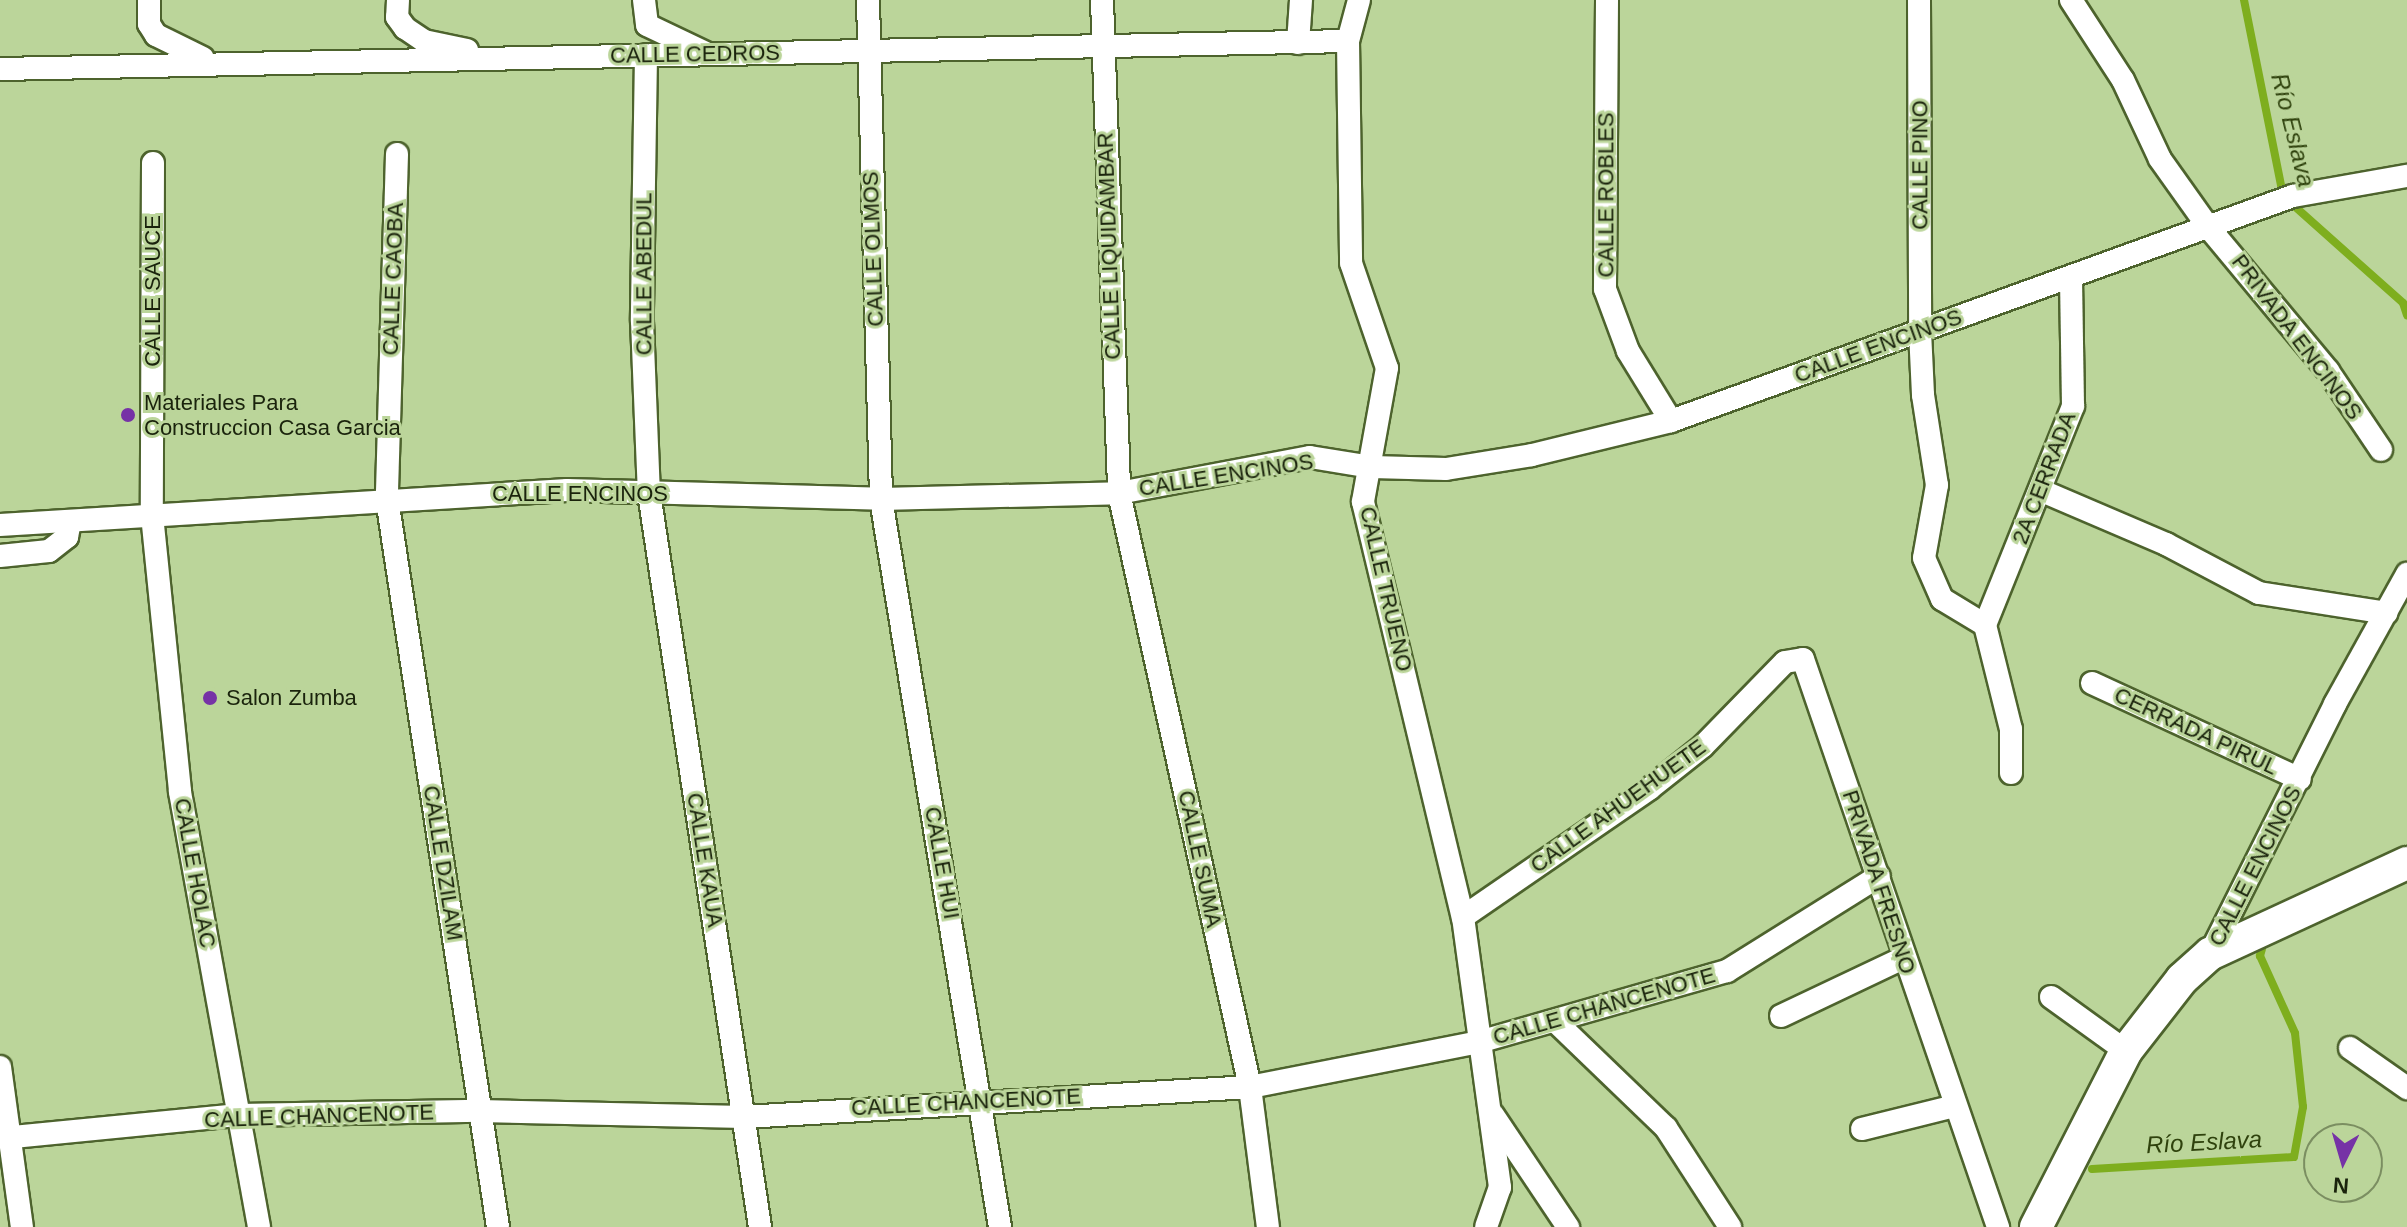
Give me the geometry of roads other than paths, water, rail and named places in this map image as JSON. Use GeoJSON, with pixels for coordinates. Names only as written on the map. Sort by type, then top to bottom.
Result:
{"type":"FeatureCollection","features":[{"type":"Feature","properties":{"kind":"street"},"geometry":{"type":"LineString","coordinates":[[149,0],[149,24],[156,35],[176,49],[224,64]]}},
{"type":"Feature","properties":{"kind":"street"},"geometry":{"type":"LineString","coordinates":[[398,0],[397,17],[424,41],[503,58]]}},
{"type":"Feature","properties":{"kind":"street"},"geometry":{"type":"LineString","coordinates":[[644,0],[647,25],[708,54]]}},
{"type":"Feature","properties":{"kind":"street","name":"CALLE OLMOS"},"geometry":{"type":"LineString","coordinates":[[868,0],[881,499]]}},
{"type":"Feature","properties":{"kind":"street","name":"CALLE LIQUIDÁMBAR"},"geometry":{"type":"LineString","coordinates":[[1102,0],[1100,45],[1119,493]]}},
{"type":"Feature","properties":{"kind":"street"},"geometry":{"type":"LineString","coordinates":[[1298,43],[1301,0]]}},
{"type":"Feature","properties":{"kind":"street"},"geometry":{"type":"LineString","coordinates":[[1348,41],[1359,0]]}},
{"type":"Feature","properties":{"kind":"street","name":"CALLE ROBLES"},"geometry":{"type":"LineString","coordinates":[[1607,0],[1605,289],[1628,351],[1671,421]]}},
{"type":"Feature","properties":{"kind":"street","name":"CALLE PINO"},"geometry":{"type":"LineString","coordinates":[[1919,0],[1920,331],[1923,395],[1937,485],[1924,558],[1942,599],[1985,625]]}},
{"type":"Feature","properties":{"kind":"street","name":"PRIVADA ENCINOS"},"geometry":{"type":"LineString","coordinates":[[2071,0],[2123,80],[2160,159],[2209,228],[2328,371],[2381,450]]}},
{"type":"Feature","properties":{"kind":"street","name":"CALLE CEDROS"},"geometry":{"type":"LineString","coordinates":[[0,69],[1348,41]]}},
{"type":"Feature","properties":{"kind":"street","name":"CALLE TRUENO"},"geometry":{"type":"LineString","coordinates":[[1348,41],[1351,263],[1387,368],[1372,467],[1363,502],[1371,547],[1463,917],[1500,1187],[1486,1227]]}},
{"type":"Feature","properties":{"kind":"street","name":"CALLE ABEDUL"},"geometry":{"type":"LineString","coordinates":[[646,55],[642,321],[649,493]]}},
{"type":"Feature","properties":{"kind":"street","name":"CALLE CAOBA"},"geometry":{"type":"LineString","coordinates":[[387,499],[397,154]]}},
{"type":"Feature","properties":{"kind":"street","name":"CALLE SAUCE"},"geometry":{"type":"LineString","coordinates":[[152,515],[153,163]]}},
{"type":"Feature","properties":{"kind":"street","name":"CALLE ENCINOS"},"geometry":{"type":"LineString","coordinates":[[0,525],[567,490],[881,499],[1119,493],[1310,457],[1372,467],[1461,466],[1532,455],[1671,421],[2284,199],[2407,176]]}},
{"type":"Feature","properties":{"kind":"street","name":"2A CERRADA"},"geometry":{"type":"LineString","coordinates":[[1985,625],[2042,491],[2073,406],[2071,277]]}},
{"type":"Feature","properties":{"kind":"street"},"geometry":{"type":"LineString","coordinates":[[2042,491],[2166,544],[2259,593],[2386,613]]}},
{"type":"Feature","properties":{"kind":"street","name":"CALLE KAUA"},"geometry":{"type":"LineString","coordinates":[[649,493],[760,1227]]}},
{"type":"Feature","properties":{"kind":"street","name":"CALLE SUMA"},"geometry":{"type":"LineString","coordinates":[[1119,493],[1250,1087],[1268,1227]]}},
{"type":"Feature","properties":{"kind":"street","name":"CALLE DZILAM"},"geometry":{"type":"LineString","coordinates":[[387,499],[498,1227]]}},
{"type":"Feature","properties":{"kind":"street","name":"CALLE HUI"},"geometry":{"type":"LineString","coordinates":[[881,499],[982,1100],[1000,1227]]}},
{"type":"Feature","properties":{"kind":"street","name":"CALLE HOLAC"},"geometry":{"type":"LineString","coordinates":[[152,515],[180,792],[259,1227]]}},
{"type":"Feature","properties":{"kind":"street"},"geometry":{"type":"LineString","coordinates":[[0,556],[49,551],[67,537],[70,521]]}},
{"type":"Feature","properties":{"kind":"street","name":"CALLE ENCINOS"},"geometry":{"type":"LineString","coordinates":[[2036,1227],[2126,1051],[2182,979],[2210,954],[2407,574]]}},
{"type":"Feature","properties":{"kind":"street"},"geometry":{"type":"LineString","coordinates":[[1985,625],[2011,729],[2011,773]]}},
{"type":"Feature","properties":{"kind":"street","name":"CALLE AHUEHUETE"},"geometry":{"type":"LineString","coordinates":[[1463,917],[1649,789],[1703,746],[1785,662],[1803,659]]}},
{"type":"Feature","properties":{"kind":"street","name":"PRIVADA FRESNO"},"geometry":{"type":"LineString","coordinates":[[1803,659],[1879,876],[1903,958],[1998,1227]]}},
{"type":"Feature","properties":{"kind":"street","name":"CERRADA PIRUL"},"geometry":{"type":"LineString","coordinates":[[2092,683],[2300,779]]}},
{"type":"Feature","properties":{"kind":"street"},"geometry":{"type":"LineString","coordinates":[[2210,954],[2406,856]]}},
{"type":"Feature","properties":{"kind":"street","name":"CALLE CHANCENOTE"},"geometry":{"type":"LineString","coordinates":[[13,1137],[239,1115],[480,1111],[744,1117],[982,1100],[1250,1087],[1479,1042],[1557,1023],[1727,971],[1879,876]]}},
{"type":"Feature","properties":{"kind":"street"},"geometry":{"type":"LineString","coordinates":[[1781,1016],[1903,958]]}},
{"type":"Feature","properties":{"kind":"street"},"geometry":{"type":"LineString","coordinates":[[2051,997],[2126,1051]]}},
{"type":"Feature","properties":{"kind":"street"},"geometry":{"type":"LineString","coordinates":[[1557,1023],[1666,1128],[1730,1227]]}},
{"type":"Feature","properties":{"kind":"street"},"geometry":{"type":"LineString","coordinates":[[2350,1048],[2407,1088]]}},
{"type":"Feature","properties":{"kind":"street"},"geometry":{"type":"LineString","coordinates":[[0,1067],[13,1137],[22,1227]]}},
{"type":"Feature","properties":{"kind":"street"},"geometry":{"type":"LineString","coordinates":[[1862,1129],[1955,1106]]}},
{"type":"Feature","properties":{"kind":"street"},"geometry":{"type":"LineString","coordinates":[[1490,1110],[1568,1227]]}},
{"type":"Feature","properties":{"kind":"waterway","name":"Río Eslava"},"geometry":{"type":"LineString","coordinates":[[2244,0],[2283,196],[2403,303],[2407,315]]}},
{"type":"Feature","properties":{"kind":"waterway","name":"Río Eslava"},"geometry":{"type":"LineString","coordinates":[[2092,1169],[2294,1157],[2303,1107],[2295,1033],[2260,956],[2262,949]]}},
{"type":"Feature","properties":{"kind":"place","name":"Materiales Para Construccion Casa Garcia"},"geometry":{"type":"Point","coordinates":[128,415]}},
{"type":"Feature","properties":{"kind":"place","name":"Salon Zumba"},"geometry":{"type":"Point","coordinates":[210,698]}}]}
